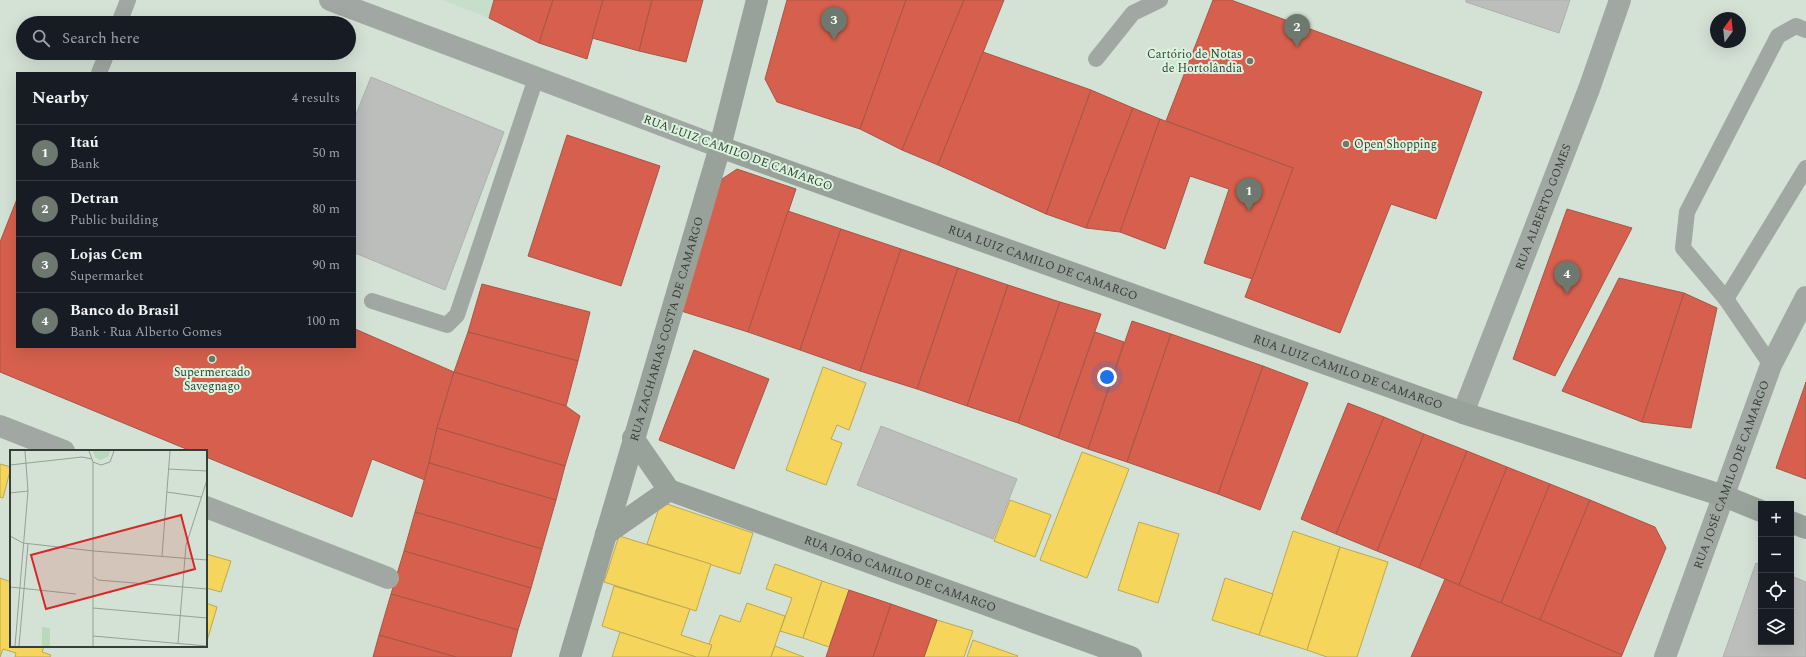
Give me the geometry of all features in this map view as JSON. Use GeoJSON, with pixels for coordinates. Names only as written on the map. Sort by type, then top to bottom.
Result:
{"type":"FeatureCollection","features":[{"type":"Feature","properties":{"kind":"main road","name":"RUA ZACHARIAS COSTA DE CAMARGO"},"geometry":{"type":"LineString","coordinates":[[570,657],[633,438],[720,147],[757,0]]}},
{"type":"Feature","properties":{"kind":"main road","name":"RUA LUIZ CAMILO DE CAMARGO"},"geometry":{"type":"LineString","coordinates":[[720,147],[1463,413],[1724,496],[1758,510]]}},
{"type":"Feature","properties":{"kind":"main road"},"geometry":{"type":"LineString","coordinates":[[606,534],[669,490],[633,438]]}},
{"type":"Feature","properties":{"kind":"main road","name":"RUA JOÃO CAMILO DE CAMARGO"},"geometry":{"type":"LineString","coordinates":[[669,490],[1132,657]]}},
{"type":"Feature","properties":{"kind":"main road"},"geometry":{"type":"LineString","coordinates":[[1794,523],[1806,528]]}},
{"type":"Feature","properties":{"kind":"street","name":"RUA LUIZ CAMILO DE CAMARGO"},"geometry":{"type":"LineString","coordinates":[[330,0],[720,147]]}},
{"type":"Feature","properties":{"kind":"street","name":"RUA ALBERTO GOMES"},"geometry":{"type":"LineString","coordinates":[[1463,413],[1589,89],[1620,0]]}},
{"type":"Feature","properties":{"kind":"street","name":"RUA JOSÉ CAMILO DE CAMARGO"},"geometry":{"type":"LineString","coordinates":[[1665,657],[1771,365],[1806,297]]}},
{"type":"Feature","properties":{"kind":"street"},"geometry":{"type":"LineString","coordinates":[[0,426],[61,450]]}},
{"type":"Feature","properties":{"kind":"street"},"geometry":{"type":"LineString","coordinates":[[207,506],[388,578]]}},
{"type":"Feature","properties":{"kind":"lane"},"geometry":{"type":"LineString","coordinates":[[122,16],[128,0]]}},
{"type":"Feature","properties":{"kind":"lane"},"geometry":{"type":"LineString","coordinates":[[1096,59],[1133,13],[1160,0]]}},
{"type":"Feature","properties":{"kind":"lane"},"geometry":{"type":"LineString","coordinates":[[1771,365],[1726,299],[1683,248],[1687,212],[1778,36],[1796,26],[1806,30]]}},
{"type":"Feature","properties":{"kind":"lane"},"geometry":{"type":"LineString","coordinates":[[99,72],[104,60]]}},
{"type":"Feature","properties":{"kind":"lane"},"geometry":{"type":"LineString","coordinates":[[372,301],[447,325],[457,315],[536,78]]}},
{"type":"Feature","properties":{"kind":"lane"},"geometry":{"type":"LineString","coordinates":[[1726,299],[1806,168]]}},
{"type":"Feature","properties":{"kind":"shaded area"},"geometry":{"type":"Polygon","coordinates":[[[443,0],[494,0],[489,18],[443,0]]]}},
{"type":"Feature","properties":{"kind":"building: Homes"},"geometry":{"type":"Polygon","coordinates":[[[823,367],[866,383],[849,430],[837,425],[831,439],[842,443],[826,485],[786,470],[823,367]]]}},
{"type":"Feature","properties":{"kind":"building: Homes"},"geometry":{"type":"Polygon","coordinates":[[[1082,452],[1129,469],[1087,578],[1040,560],[1082,452]]]}},
{"type":"Feature","properties":{"kind":"building: Homes"},"geometry":{"type":"Polygon","coordinates":[[[0,464],[10,467],[10,471],[3,498],[0,497],[0,464]]]}},
{"type":"Feature","properties":{"kind":"building: Homes"},"geometry":{"type":"Polygon","coordinates":[[[1010,500],[1051,515],[1035,557],[994,541],[1010,500]]]}},
{"type":"Feature","properties":{"kind":"building: Homes"},"geometry":{"type":"Polygon","coordinates":[[[661,502],[753,533],[740,574],[647,544],[661,502]]]}},
{"type":"Feature","properties":{"kind":"building: Homes"},"geometry":{"type":"Polygon","coordinates":[[[1139,522],[1179,534],[1158,603],[1118,590],[1139,522]]]}},
{"type":"Feature","properties":{"kind":"building: Homes"},"geometry":{"type":"Polygon","coordinates":[[[1293,531],[1340,547],[1307,650],[1259,635],[1293,531]]]}},
{"type":"Feature","properties":{"kind":"building: Homes"},"geometry":{"type":"Polygon","coordinates":[[[619,536],[711,564],[696,611],[604,582],[619,536]]]}},
{"type":"Feature","properties":{"kind":"building: Homes"},"geometry":{"type":"Polygon","coordinates":[[[1340,547],[1388,562],[1357,657],[1327,657],[1307,650],[1340,547]]]}},
{"type":"Feature","properties":{"kind":"building: Homes"},"geometry":{"type":"Polygon","coordinates":[[[207,554],[231,561],[221,592],[207,588],[207,554]]]}},
{"type":"Feature","properties":{"kind":"building: Homes"},"geometry":{"type":"Polygon","coordinates":[[[775,564],[822,581],[803,638],[780,631],[792,598],[766,589],[775,564]]]}},
{"type":"Feature","properties":{"kind":"building: Homes"},"geometry":{"type":"Polygon","coordinates":[[[0,578],[10,582],[10,647],[44,647],[42,652],[51,655],[50,657],[15,657],[16,653],[3,649],[0,657],[0,578]]]}},
{"type":"Feature","properties":{"kind":"building: Homes"},"geometry":{"type":"Polygon","coordinates":[[[1225,578],[1273,594],[1259,635],[1212,620],[1225,578]]]}},
{"type":"Feature","properties":{"kind":"building: Homes"},"geometry":{"type":"Polygon","coordinates":[[[822,581],[849,590],[829,647],[803,638],[822,581]]]}},
{"type":"Feature","properties":{"kind":"building: Homes"},"geometry":{"type":"Polygon","coordinates":[[[614,586],[690,609],[681,635],[712,645],[708,657],[696,657],[602,626],[614,586]]]}},
{"type":"Feature","properties":{"kind":"building: Homes"},"geometry":{"type":"Polygon","coordinates":[[[207,603],[217,607],[207,641],[207,603]]]}},
{"type":"Feature","properties":{"kind":"building: Homes"},"geometry":{"type":"Polygon","coordinates":[[[747,603],[785,616],[771,657],[708,657],[712,645],[709,644],[720,615],[740,622],[747,603]]]}},
{"type":"Feature","properties":{"kind":"building: Homes"},"geometry":{"type":"Polygon","coordinates":[[[937,620],[973,631],[964,657],[924,657],[937,620]]]}},
{"type":"Feature","properties":{"kind":"building: Homes"},"geometry":{"type":"Polygon","coordinates":[[[620,632],[696,657],[612,657],[620,632]]]}},
{"type":"Feature","properties":{"kind":"building: Homes"},"geometry":{"type":"Polygon","coordinates":[[[973,640],[1018,656],[967,657],[973,640]]]}},
{"type":"Feature","properties":{"kind":"building: Homes"},"geometry":{"type":"Polygon","coordinates":[[[775,646],[804,657],[771,657],[775,646]]]}},
{"type":"Feature","properties":{"kind":"building: Shops"},"geometry":{"type":"Polygon","coordinates":[[[494,0],[553,0],[539,43],[489,18],[494,0]]]}},
{"type":"Feature","properties":{"kind":"building: Shops"},"geometry":{"type":"Polygon","coordinates":[[[553,0],[603,0],[587,59],[539,43],[553,0]]]}},
{"type":"Feature","properties":{"kind":"building: Shops"},"geometry":{"type":"Polygon","coordinates":[[[603,0],[652,0],[639,51],[592,38],[603,0]]]}},
{"type":"Feature","properties":{"kind":"building: Shops"},"geometry":{"type":"Polygon","coordinates":[[[652,0],[703,0],[686,62],[639,51],[652,0]]]}},
{"type":"Feature","properties":{"kind":"building: Shops"},"geometry":{"type":"Polygon","coordinates":[[[787,0],[906,0],[860,129],[777,102],[765,79],[787,0]]]}},
{"type":"Feature","properties":{"kind":"building: Shops"},"geometry":{"type":"Polygon","coordinates":[[[906,0],[964,0],[902,150],[860,129],[906,0]]]}},
{"type":"Feature","properties":{"kind":"building: Shops"},"geometry":{"type":"Polygon","coordinates":[[[964,0],[1004,0],[938,165],[902,150],[964,0]]]}},
{"type":"Feature","properties":{"kind":"building: Shops","name":"Open Shopping"},"geometry":{"type":"Polygon","coordinates":[[[1213,0],[1231,0],[1482,92],[1436,219],[1391,204],[1340,333],[1245,297],[1293,168],[1166,121],[1213,0]]]}},
{"type":"Feature","properties":{"kind":"building: Shops"},"geometry":{"type":"Polygon","coordinates":[[[983,52],[1091,90],[1046,214],[938,165],[983,52]]]}},
{"type":"Feature","properties":{"kind":"building: Shops"},"geometry":{"type":"Polygon","coordinates":[[[1091,90],[1133,108],[1086,228],[1046,214],[1091,90]]]}},
{"type":"Feature","properties":{"kind":"building: Shops"},"geometry":{"type":"Polygon","coordinates":[[[1133,108],[1160,119],[1120,232],[1086,228],[1133,108]]]}},
{"type":"Feature","properties":{"kind":"building: Shops"},"geometry":{"type":"Polygon","coordinates":[[[1160,119],[1293,168],[1252,279],[1204,263],[1229,189],[1190,176],[1165,249],[1120,232],[1160,119]]]}},
{"type":"Feature","properties":{"kind":"building: Shops"},"geometry":{"type":"Polygon","coordinates":[[[567,135],[660,166],[621,286],[528,256],[567,135]]]}},
{"type":"Feature","properties":{"kind":"building: Shops"},"geometry":{"type":"Polygon","coordinates":[[[737,169],[796,189],[748,332],[678,310],[722,179],[737,169]]]}},
{"type":"Feature","properties":{"kind":"building: Shops","name":"Supermercado Savegnago"},"geometry":{"type":"Polygon","coordinates":[[[16,202],[16,348],[356,348],[356,329],[454,372],[437,428],[425,480],[372,459],[352,517],[207,457],[207,450],[189,450],[0,372],[0,242],[16,202]]]}},
{"type":"Feature","properties":{"kind":"building: Shops"},"geometry":{"type":"Polygon","coordinates":[[[1567,209],[1632,228],[1555,376],[1513,359],[1567,209]]]}},
{"type":"Feature","properties":{"kind":"building: Shops"},"geometry":{"type":"Polygon","coordinates":[[[788,211],[841,229],[800,350],[748,332],[788,211]]]}},
{"type":"Feature","properties":{"kind":"building: Shops"},"geometry":{"type":"Polygon","coordinates":[[[841,229],[901,249],[860,371],[800,350],[841,229]]]}},
{"type":"Feature","properties":{"kind":"building: Shops"},"geometry":{"type":"Polygon","coordinates":[[[901,249],[958,268],[917,389],[860,371],[901,249]]]}},
{"type":"Feature","properties":{"kind":"building: Shops"},"geometry":{"type":"Polygon","coordinates":[[[958,268],[1008,285],[967,406],[917,389],[958,268]]]}},
{"type":"Feature","properties":{"kind":"building: Shops"},"geometry":{"type":"Polygon","coordinates":[[[1619,278],[1684,293],[1642,422],[1562,391],[1619,278]]]}},
{"type":"Feature","properties":{"kind":"building: Shops"},"geometry":{"type":"Polygon","coordinates":[[[482,284],[590,312],[578,361],[468,332],[482,284]]]}},
{"type":"Feature","properties":{"kind":"building: Shops"},"geometry":{"type":"Polygon","coordinates":[[[1008,285],[1060,302],[1018,423],[967,406],[1008,285]]]}},
{"type":"Feature","properties":{"kind":"building: Shops"},"geometry":{"type":"Polygon","coordinates":[[[1684,293],[1717,308],[1691,428],[1642,422],[1684,293]]]}},
{"type":"Feature","properties":{"kind":"building: Shops"},"geometry":{"type":"Polygon","coordinates":[[[1060,302],[1101,314],[1058,438],[1018,423],[1060,302]]]}},
{"type":"Feature","properties":{"kind":"building: Shops"},"geometry":{"type":"Polygon","coordinates":[[[1132,321],[1171,334],[1127,462],[1088,449],[1132,321]]]}},
{"type":"Feature","properties":{"kind":"building: Shops"},"geometry":{"type":"Polygon","coordinates":[[[468,332],[578,361],[566,406],[454,372],[468,332]]]}},
{"type":"Feature","properties":{"kind":"building: Shops"},"geometry":{"type":"Polygon","coordinates":[[[1095,332],[1124,342],[1088,449],[1058,438],[1095,332]]]}},
{"type":"Feature","properties":{"kind":"building: Shops"},"geometry":{"type":"Polygon","coordinates":[[[1171,334],[1263,366],[1218,494],[1127,462],[1171,334]]]}},
{"type":"Feature","properties":{"kind":"building: Shops"},"geometry":{"type":"Polygon","coordinates":[[[694,350],[769,379],[734,469],[659,440],[694,350]]]}},
{"type":"Feature","properties":{"kind":"building: Shops"},"geometry":{"type":"Polygon","coordinates":[[[1263,366],[1308,383],[1260,510],[1218,494],[1263,366]]]}},
{"type":"Feature","properties":{"kind":"building: Shops"},"geometry":{"type":"Polygon","coordinates":[[[454,372],[566,406],[580,416],[565,466],[437,428],[454,372]]]}},
{"type":"Feature","properties":{"kind":"building: Shops"},"geometry":{"type":"Polygon","coordinates":[[[1806,382],[1806,479],[1776,468],[1806,382]]]}},
{"type":"Feature","properties":{"kind":"building: Shops"},"geometry":{"type":"Polygon","coordinates":[[[1348,403],[1384,417],[1336,534],[1301,519],[1348,403]]]}},
{"type":"Feature","properties":{"kind":"building: Shops"},"geometry":{"type":"Polygon","coordinates":[[[1384,417],[1424,434],[1377,551],[1336,534],[1384,417]]]}},
{"type":"Feature","properties":{"kind":"building: Shops"},"geometry":{"type":"Polygon","coordinates":[[[437,428],[565,466],[556,500],[429,463],[437,428]]]}},
{"type":"Feature","properties":{"kind":"building: Shops"},"geometry":{"type":"Polygon","coordinates":[[[1424,434],[1467,451],[1419,568],[1377,551],[1424,434]]]}},
{"type":"Feature","properties":{"kind":"building: Shops"},"geometry":{"type":"Polygon","coordinates":[[[1467,451],[1507,467],[1459,585],[1419,568],[1467,451]]]}},
{"type":"Feature","properties":{"kind":"building: Shops"},"geometry":{"type":"Polygon","coordinates":[[[429,463],[556,500],[542,549],[415,512],[429,463]]]}},
{"type":"Feature","properties":{"kind":"building: Shops"},"geometry":{"type":"Polygon","coordinates":[[[1507,467],[1550,484],[1501,603],[1459,585],[1507,467]]]}},
{"type":"Feature","properties":{"kind":"building: Shops"},"geometry":{"type":"Polygon","coordinates":[[[1550,484],[1590,500],[1540,620],[1501,603],[1550,484]]]}},
{"type":"Feature","properties":{"kind":"building: Shops"},"geometry":{"type":"Polygon","coordinates":[[[1590,500],[1655,527],[1666,548],[1622,655],[1540,620],[1590,500]]]}},
{"type":"Feature","properties":{"kind":"building: Shops"},"geometry":{"type":"Polygon","coordinates":[[[415,512],[542,549],[531,588],[404,551],[415,512]]]}},
{"type":"Feature","properties":{"kind":"building: Shops"},"geometry":{"type":"Polygon","coordinates":[[[404,551],[531,588],[518,630],[391,594],[404,551]]]}},
{"type":"Feature","properties":{"kind":"building: Shops"},"geometry":{"type":"Polygon","coordinates":[[[1445,579],[1622,655],[1621,657],[1411,657],[1445,579]]]}},
{"type":"Feature","properties":{"kind":"building: Shops"},"geometry":{"type":"Polygon","coordinates":[[[849,590],[891,604],[873,657],[826,657],[849,590]]]}},
{"type":"Feature","properties":{"kind":"building: Shops"},"geometry":{"type":"Polygon","coordinates":[[[391,594],[518,630],[511,657],[456,657],[379,635],[391,594]]]}},
{"type":"Feature","properties":{"kind":"building: Shops"},"geometry":{"type":"Polygon","coordinates":[[[891,604],[937,620],[924,657],[873,657],[891,604]]]}},
{"type":"Feature","properties":{"kind":"building: Shops"},"geometry":{"type":"Polygon","coordinates":[[[379,635],[456,657],[373,657],[379,635]]]}},
{"type":"Feature","properties":{"kind":"building: Other"},"geometry":{"type":"Polygon","coordinates":[[[1466,0],[1570,0],[1559,33],[1466,2],[1466,0]]]}},
{"type":"Feature","properties":{"kind":"building: Other"},"geometry":{"type":"Polygon","coordinates":[[[371,77],[504,132],[445,290],[356,253],[356,114],[371,77]]]}},
{"type":"Feature","properties":{"kind":"building: Other"},"geometry":{"type":"Polygon","coordinates":[[[881,426],[1017,479],[993,539],[857,485],[881,426]]]}},
{"type":"Feature","properties":{"kind":"building: Other"},"geometry":{"type":"Polygon","coordinates":[[[1756,563],[1758,564],[1758,645],[1794,645],[1794,577],[1806,582],[1806,657],[1723,657],[1756,563]]]}},
{"type":"Feature","properties":{"kind":"place","name":"Lojas Cem"},"geometry":{"type":"Point","coordinates":[834,40]}},
{"type":"Feature","properties":{"kind":"place","name":"Detran"},"geometry":{"type":"Point","coordinates":[1297,47]}},
{"type":"Feature","properties":{"kind":"place","name":"Cartório de Notas de Hortolândia"},"geometry":{"type":"Point","coordinates":[1250,61]}},
{"type":"Feature","properties":{"kind":"place","name":"Open Shopping"},"geometry":{"type":"Point","coordinates":[1346,144]}},
{"type":"Feature","properties":{"kind":"place","name":"Itaú"},"geometry":{"type":"Point","coordinates":[1249,211]}},
{"type":"Feature","properties":{"kind":"place","name":"Banco do Brasil"},"geometry":{"type":"Point","coordinates":[1567,294]}},
{"type":"Feature","properties":{"kind":"place","name":"Supermercado Savegnago"},"geometry":{"type":"Point","coordinates":[212,359]}}]}
